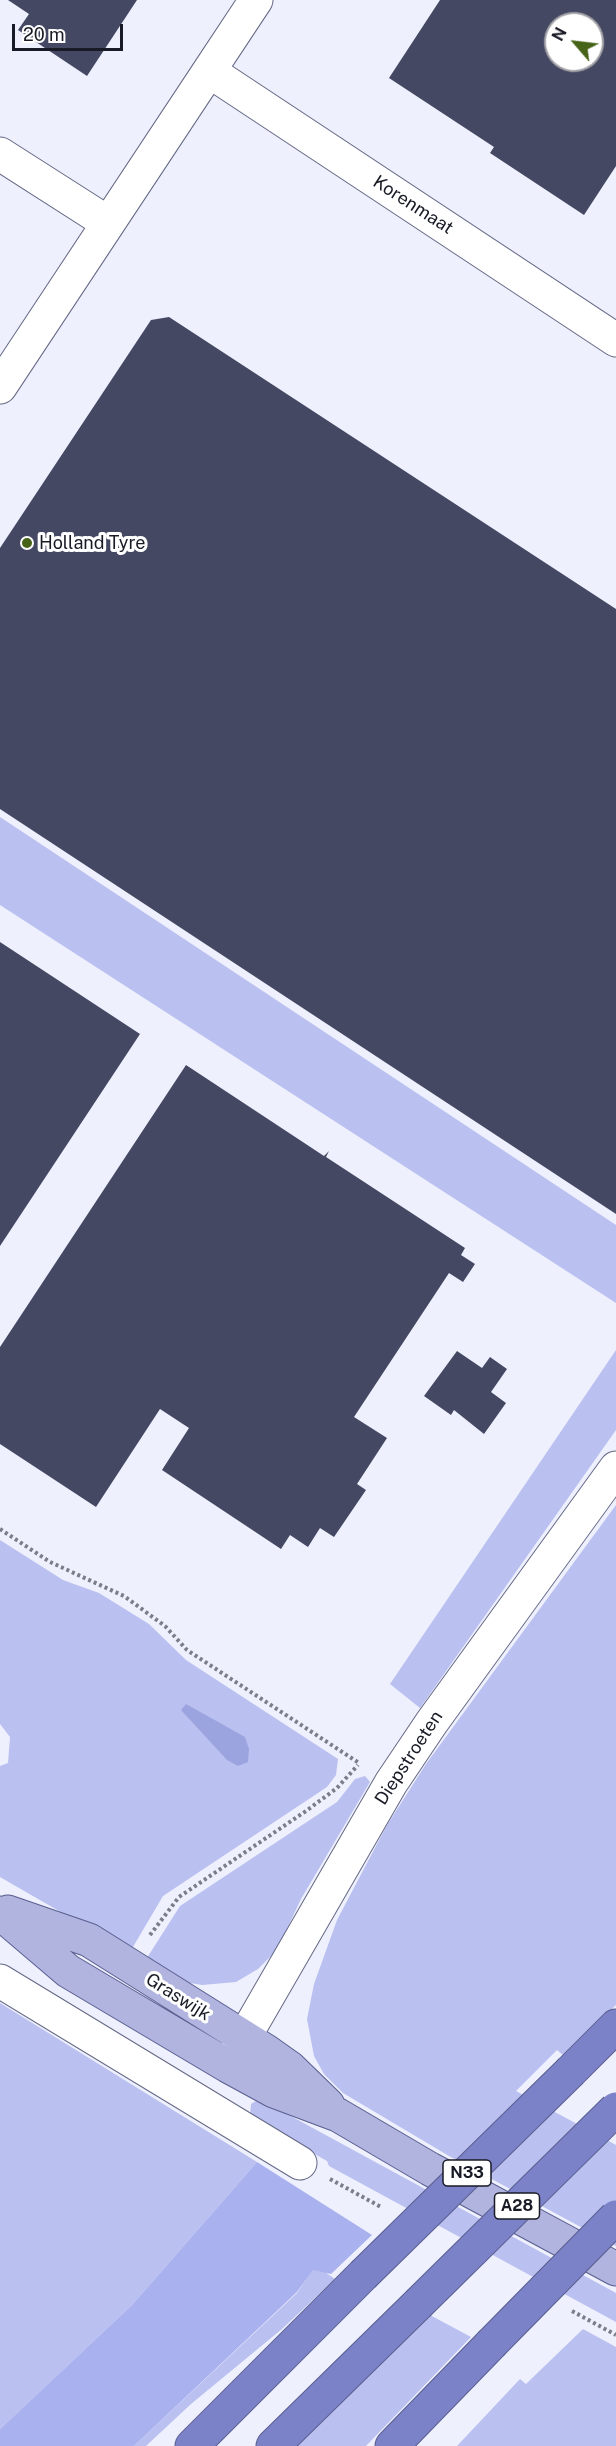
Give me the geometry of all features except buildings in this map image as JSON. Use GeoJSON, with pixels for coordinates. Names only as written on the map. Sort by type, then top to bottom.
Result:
{"type":"FeatureCollection","features":[{"type":"Feature","properties":{"kind":"highway","name":"N33"},"geometry":{"type":"LineString","coordinates":[[192,2446],[616,2026]]}},
{"type":"Feature","properties":{"kind":"highway","name":"A28"},"geometry":{"type":"LineString","coordinates":[[273,2446],[616,2109]]}},
{"type":"Feature","properties":{"kind":"highway"},"geometry":{"type":"LineString","coordinates":[[423,2446],[563,2270],[616,2217]]}},
{"type":"Feature","properties":{"kind":"highway"},"geometry":{"type":"LineString","coordinates":[[392,2446],[499,2348]]}},
{"type":"Feature","properties":{"kind":"main road","name":"Graswijk"},"geometry":{"type":"LineString","coordinates":[[0,1911],[89,1940],[291,2068],[338,2115]]}},
{"type":"Feature","properties":{"kind":"main road","name":"Graswijk"},"geometry":{"type":"LineString","coordinates":[[0,1911],[68,1971],[228,2066],[274,2091],[338,2115],[430,2169],[616,2269]]}},
{"type":"Feature","properties":{"kind":"street"},"geometry":{"type":"LineString","coordinates":[[0,387],[256,0]]}},
{"type":"Feature","properties":{"kind":"street","name":"Korenmaat"},"geometry":{"type":"LineString","coordinates":[[209,71],[616,340]]}},
{"type":"Feature","properties":{"kind":"street"},"geometry":{"type":"LineString","coordinates":[[0,154],[108,224]]}},
{"type":"Feature","properties":{"kind":"street","name":"Diepstroeten"},"geometry":{"type":"LineString","coordinates":[[228,2066],[391,1783],[432,1722],[616,1468]]}},
{"type":"Feature","properties":{"kind":"street"},"geometry":{"type":"LineString","coordinates":[[0,1981],[300,2163]]}},
{"type":"Feature","properties":{"kind":"path"},"geometry":{"type":"LineString","coordinates":[[0,1529],[60,1566],[124,1596],[165,1626],[187,1650],[391,1783]]}},
{"type":"Feature","properties":{"kind":"path"},"geometry":{"type":"LineString","coordinates":[[131,1967],[159,1922],[179,1897],[337,1788],[359,1763]]}},
{"type":"Feature","properties":{"kind":"shaded area"},"geometry":{"type":"Polygon","coordinates":[[[0,817],[616,1225],[616,1303],[0,905],[0,817]]]}},
{"type":"Feature","properties":{"kind":"shaded area"},"geometry":{"type":"Polygon","coordinates":[[[616,1350],[616,1430],[420,1708],[390,1684],[616,1350]]]}},
{"type":"Feature","properties":{"kind":"shaded area"},"geometry":{"type":"Polygon","coordinates":[[[616,1505],[616,2005],[567,2053],[563,2055],[557,2050],[516,2091],[616,2145],[616,2246],[449,2156],[343,2093],[324,2074],[314,2056],[307,2019],[314,1984],[337,1920],[387,1825],[426,1764],[616,1505]]]}},
{"type":"Feature","properties":{"kind":"shaded area"},"geometry":{"type":"Polygon","coordinates":[[[0,1540],[63,1580],[99,1593],[149,1624],[186,1660],[338,1759],[336,1775],[327,1787],[163,1896],[130,1952],[0,1877],[0,1766],[8,1763],[10,1737],[0,1724],[0,1540]]]}},
{"type":"Feature","properties":{"kind":"shaded area"},"geometry":{"type":"Polygon","coordinates":[[[186,1704],[245,1737],[249,1749],[248,1762],[238,1766],[227,1760],[181,1710],[186,1704]]]}},
{"type":"Feature","properties":{"kind":"shaded area"},"geometry":{"type":"Polygon","coordinates":[[[365,1776],[370,1782],[301,1899],[277,1950],[258,1969],[236,1982],[202,1985],[178,1981],[145,1961],[180,1906],[337,1802],[355,1779],[365,1776]]]}},
{"type":"Feature","properties":{"kind":"shaded area"},"geometry":{"type":"Polygon","coordinates":[[[0,2003],[257,2162],[132,2305],[0,2429],[0,2003]]]}},
{"type":"Feature","properties":{"kind":"shaded area"},"geometry":{"type":"Polygon","coordinates":[[[256,2101],[265,2102],[616,2293],[616,2322],[329,2166],[327,2161],[250,2117],[251,2104],[256,2101]]]}},
{"type":"Feature","properties":{"kind":"shaded area"},"geometry":{"type":"Polygon","coordinates":[[[257,2162],[372,2235],[331,2274],[313,2270],[297,2292],[134,2446],[0,2446],[0,2429],[132,2305],[257,2162]]]}},
{"type":"Feature","properties":{"kind":"shaded area"},"geometry":{"type":"Polygon","coordinates":[[[313,2269],[322,2270],[335,2279],[282,2329],[191,2404],[146,2446],[134,2446],[297,2293],[313,2269]]]}},
{"type":"Feature","properties":{"kind":"shaded area"},"geometry":{"type":"Polygon","coordinates":[[[428,2314],[471,2337],[366,2446],[293,2446],[428,2314]]]}},
{"type":"Feature","properties":{"kind":"shaded area"},"geometry":{"type":"Polygon","coordinates":[[[583,2329],[616,2347],[616,2446],[457,2446],[520,2379],[526,2384],[583,2329]]]}},
{"type":"Feature","properties":{"kind":"place","name":"Holland Tyre"},"geometry":{"type":"Point","coordinates":[27,543]}}]}
